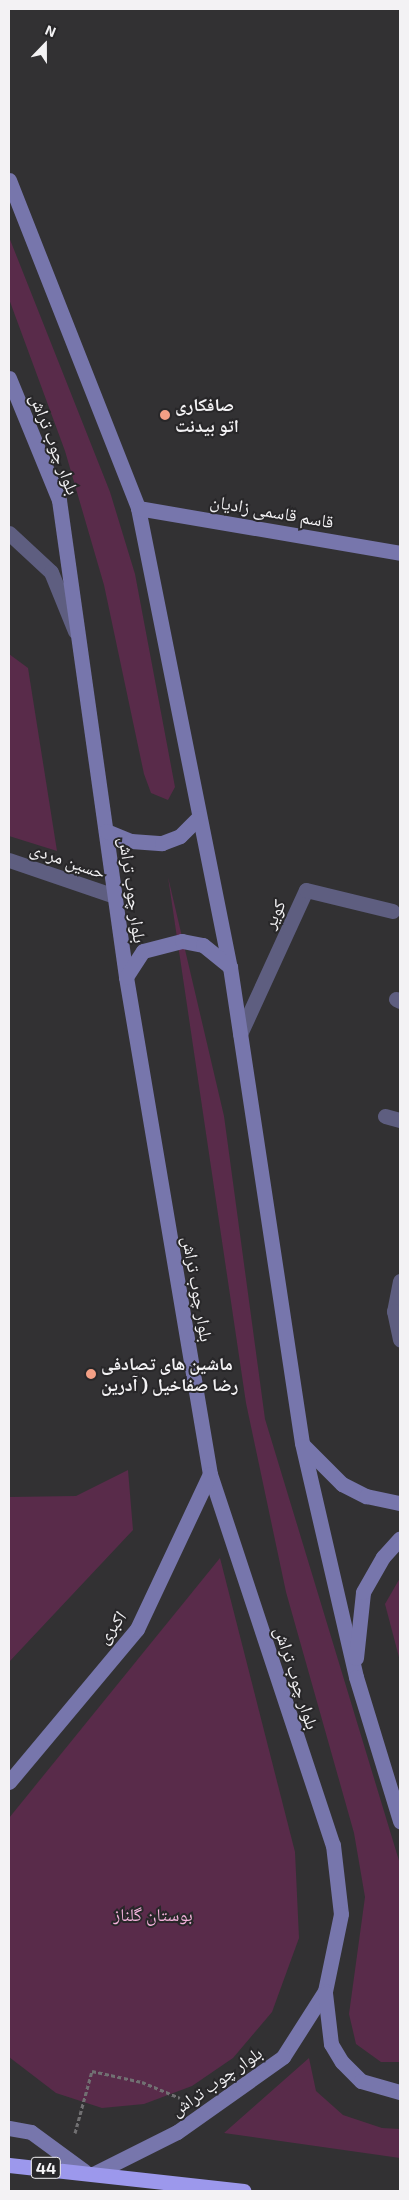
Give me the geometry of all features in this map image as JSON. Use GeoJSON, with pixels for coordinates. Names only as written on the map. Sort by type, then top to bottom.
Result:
{"type":"FeatureCollection","features":[{"type":"Feature","properties":{"kind":"highway","name":"44"},"geometry":{"type":"LineString","coordinates":[[9,2166],[90,2172],[244,2191]]}},
{"type":"Feature","properties":{"kind":"main road"},"geometry":{"type":"LineString","coordinates":[[9,180],[138,508],[167,636],[198,818],[230,967],[302,1443],[356,1677],[400,1821]]}},
{"type":"Feature","properties":{"kind":"main road","name":"بلوار چوب‌ تراش"},"geometry":{"type":"LineString","coordinates":[[9,378],[59,500],[126,977],[210,1474],[332,1845],[341,1914],[324,1992],[283,2057],[177,2132],[90,2172]]}},
{"type":"Feature","properties":{"kind":"main road","name":"قاسم قاسمی زادیان"},"geometry":{"type":"LineString","coordinates":[[138,508],[399,552]]}},
{"type":"Feature","properties":{"kind":"main road"},"geometry":{"type":"LineString","coordinates":[[106,832],[131,841],[162,843],[180,836],[198,818]]}},
{"type":"Feature","properties":{"kind":"main road"},"geometry":{"type":"LineString","coordinates":[[126,977],[143,951],[182,941],[203,945],[230,967]]}},
{"type":"Feature","properties":{"kind":"main road"},"geometry":{"type":"LineString","coordinates":[[302,1443],[342,1484],[366,1496],[400,1503]]}},
{"type":"Feature","properties":{"kind":"main road","name":"اکبری"},"geometry":{"type":"LineString","coordinates":[[9,1782],[136,1629],[210,1474]]}},
{"type":"Feature","properties":{"kind":"main road"},"geometry":{"type":"LineString","coordinates":[[356,1677],[364,1592],[383,1557],[400,1538]]}},
{"type":"Feature","properties":{"kind":"main road"},"geometry":{"type":"LineString","coordinates":[[324,1992],[329,2035],[342,2062],[361,2081],[400,2092]]}},
{"type":"Feature","properties":{"kind":"main road"},"geometry":{"type":"LineString","coordinates":[[9,2128],[31,2132],[90,2172]]}},
{"type":"Feature","properties":{"kind":"street"},"geometry":{"type":"LineString","coordinates":[[9,533],[50,572],[77,638]]}},
{"type":"Feature","properties":{"kind":"street","name":"حسین مردی"},"geometry":{"type":"LineString","coordinates":[[9,860],[115,896]]}},
{"type":"Feature","properties":{"kind":"street","name":"کویر"},"geometry":{"type":"LineString","coordinates":[[240,1034],[306,890],[392,911]]}},
{"type":"Feature","properties":{"kind":"street"},"geometry":{"type":"LineString","coordinates":[[385,1116],[400,1120]]}},
{"type":"Feature","properties":{"kind":"street"},"geometry":{"type":"LineString","coordinates":[[400,1281],[394,1311],[400,1339]]}},
{"type":"Feature","properties":{"kind":"path"},"geometry":{"type":"LineString","coordinates":[[92,2071],[142,2082],[209,2110]]}},
{"type":"Feature","properties":{"kind":"green space"},"geometry":{"type":"Polygon","coordinates":[[[9,237],[110,492],[135,574],[175,787],[168,800],[151,793],[144,774],[104,585],[65,451],[9,299],[9,237]]]}},
{"type":"Feature","properties":{"kind":"green space"},"geometry":{"type":"Polygon","coordinates":[[[9,654],[28,668],[57,851],[9,836],[9,654]]]}},
{"type":"Feature","properties":{"kind":"green space"},"geometry":{"type":"Polygon","coordinates":[[[168,877],[224,1116],[265,1419],[400,1864],[400,2062],[381,2062],[356,2044],[349,2014],[365,1897],[354,1833],[286,1592],[246,1403],[168,877]]]}},
{"type":"Feature","properties":{"kind":"green space"},"geometry":{"type":"Polygon","coordinates":[[[128,1470],[133,1530],[9,1662],[9,1497],[76,1496],[128,1470]]]}},
{"type":"Feature","properties":{"kind":"green space","name":"بوستان گلناز"},"geometry":{"type":"Polygon","coordinates":[[[220,1558],[295,1852],[299,1938],[272,2012],[233,2058],[192,2086],[144,2104],[102,2108],[56,2093],[9,2057],[9,1818],[220,1558]]]}},
{"type":"Feature","properties":{"kind":"green space"},"geometry":{"type":"Polygon","coordinates":[[[400,1578],[400,1661],[385,1604],[400,1578]]]}},
{"type":"Feature","properties":{"kind":"green space"},"geometry":{"type":"Polygon","coordinates":[[[309,2058],[316,2091],[343,2115],[382,2128],[400,2129],[400,2158],[224,2133],[309,2058]]]}},
{"type":"Feature","properties":{"kind":"place","name":"صافکاری اتو بیدنت"},"geometry":{"type":"Point","coordinates":[165,415]}},
{"type":"Feature","properties":{"kind":"place","name":"ماشین های تصادفی رضا صفاخیل ( آدرین"},"geometry":{"type":"Point","coordinates":[91,1374]}}]}
